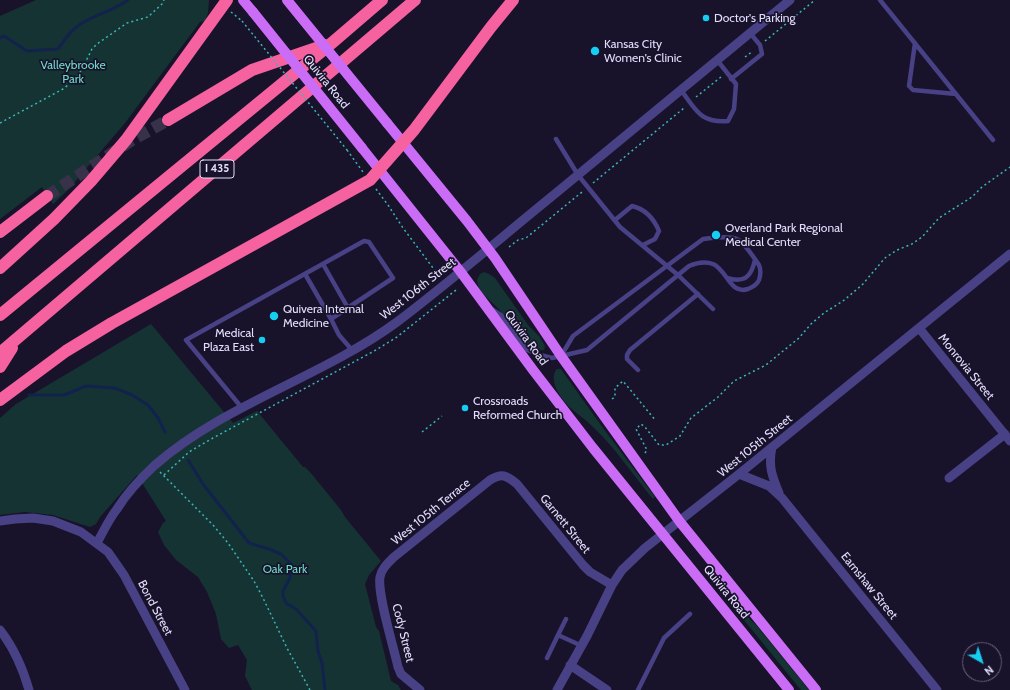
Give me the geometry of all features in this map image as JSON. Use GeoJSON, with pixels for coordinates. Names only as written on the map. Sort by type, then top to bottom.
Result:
{"type":"FeatureCollection","features":[{"type":"Feature","properties":{"kind":"highway","name":"I 435"},"geometry":{"type":"LineString","coordinates":[[0,315],[333,42],[382,0]]}},
{"type":"Feature","properties":{"kind":"highway","name":"I 435"},"geometry":{"type":"LineString","coordinates":[[0,353],[415,0]]}},
{"type":"Feature","properties":{"kind":"highway"},"geometry":{"type":"LineString","coordinates":[[0,400],[66,352],[112,323],[370,180],[414,130],[491,26],[513,0]]}},
{"type":"Feature","properties":{"kind":"highway"},"geometry":{"type":"LineString","coordinates":[[0,268],[54,219],[91,181],[126,140],[227,5]]}},
{"type":"Feature","properties":{"kind":"highway"},"geometry":{"type":"LineString","coordinates":[[168,120],[252,70],[333,42]]}},
{"type":"Feature","properties":{"kind":"highway"},"geometry":{"type":"LineString","coordinates":[[0,232],[47,196]]}},
{"type":"Feature","properties":{"kind":"highway"},"geometry":{"type":"LineString","coordinates":[[0,367],[18,339]]}},
{"type":"Feature","properties":{"kind":"main road","name":"Quivira Road"},"geometry":{"type":"LineString","coordinates":[[244,0],[460,271],[533,370],[663,535],[789,690]]}},
{"type":"Feature","properties":{"kind":"main road","name":"Quivira Road"},"geometry":{"type":"LineString","coordinates":[[286,0],[403,142],[488,249],[561,356],[680,522],[816,690]]}},
{"type":"Feature","properties":{"kind":"street","name":"West 106th Street"},"geometry":{"type":"LineString","coordinates":[[97,543],[116,509],[154,466],[194,436],[352,350],[396,322],[488,249],[790,0]]}},
{"type":"Feature","properties":{"kind":"street","name":"West 105th Street"},"geometry":{"type":"LineString","coordinates":[[557,690],[582,646],[612,585],[622,570],[645,548],[680,522],[1010,254]]}},
{"type":"Feature","properties":{"kind":"street","name":"Monrovia Street"},"geometry":{"type":"LineString","coordinates":[[919,328],[1007,438]]}},
{"type":"Feature","properties":{"kind":"street"},"geometry":{"type":"LineString","coordinates":[[949,478],[1007,438]]}},
{"type":"Feature","properties":{"kind":"street","name":"Earnshaw Street"},"geometry":{"type":"LineString","coordinates":[[772,447],[770,470],[782,498]]}},
{"type":"Feature","properties":{"kind":"street","name":"Earnshaw Street"},"geometry":{"type":"LineString","coordinates":[[739,474],[769,486],[782,498],[937,690]]}},
{"type":"Feature","properties":{"kind":"street","name":"West 105th Terrace"},"geometry":{"type":"LineString","coordinates":[[381,575],[385,567],[400,552],[484,484],[494,477],[502,475]]}},
{"type":"Feature","properties":{"kind":"street","name":"Garnett Street"},"geometry":{"type":"LineString","coordinates":[[502,475],[509,477],[517,484],[586,569],[612,585]]}},
{"type":"Feature","properties":{"kind":"street"},"geometry":{"type":"LineString","coordinates":[[0,521],[33,518],[53,521],[81,532],[97,543]]}},
{"type":"Feature","properties":{"kind":"street","name":"Bond Street"},"geometry":{"type":"LineString","coordinates":[[97,543],[108,552],[124,575],[185,690]]}},
{"type":"Feature","properties":{"kind":"street","name":"Cody Street"},"geometry":{"type":"LineString","coordinates":[[381,575],[380,585],[382,600],[398,667],[401,674],[420,690]]}},
{"type":"Feature","properties":{"kind":"street"},"geometry":{"type":"LineString","coordinates":[[0,630],[24,672],[29,690]]}},
{"type":"Feature","properties":{"kind":"street"},"geometry":{"type":"LineString","coordinates":[[570,665],[607,690]]}},
{"type":"Feature","properties":{"kind":"lane"},"geometry":{"type":"LineString","coordinates":[[880,0],[993,140]]}},
{"type":"Feature","properties":{"kind":"lane"},"geometry":{"type":"LineString","coordinates":[[732,79],[762,54],[760,45],[750,33]]}},
{"type":"Feature","properties":{"kind":"lane"},"geometry":{"type":"LineString","coordinates":[[915,43],[909,86],[913,90],[956,94]]}},
{"type":"Feature","properties":{"kind":"lane"},"geometry":{"type":"LineString","coordinates":[[681,90],[702,117],[716,122],[728,121],[734,109],[736,84],[717,60]]}},
{"type":"Feature","properties":{"kind":"lane"},"geometry":{"type":"LineString","coordinates":[[556,139],[578,175],[620,227],[667,265],[713,309]]}},
{"type":"Feature","properties":{"kind":"lane"},"geometry":{"type":"LineString","coordinates":[[615,220],[632,206],[641,208],[655,222],[659,231],[655,240],[644,245]]}},
{"type":"Feature","properties":{"kind":"lane"},"geometry":{"type":"LineString","coordinates":[[486,306],[500,315],[527,350],[552,358],[561,356],[587,350],[689,266],[705,262],[714,264],[728,278],[734,287],[743,291],[752,287],[758,282],[761,276],[761,268],[738,239],[703,239],[573,336],[561,356]]}},
{"type":"Feature","properties":{"kind":"lane"},"geometry":{"type":"LineString","coordinates":[[243,408],[186,340],[364,241],[369,242],[393,278],[331,319]]}},
{"type":"Feature","properties":{"kind":"lane"},"geometry":{"type":"LineString","coordinates":[[728,278],[742,280],[749,276],[756,260]]}},
{"type":"Feature","properties":{"kind":"lane"},"geometry":{"type":"LineString","coordinates":[[323,264],[348,308]]}},
{"type":"Feature","properties":{"kind":"lane"},"geometry":{"type":"LineString","coordinates":[[305,274],[339,335],[352,350]]}},
{"type":"Feature","properties":{"kind":"lane"},"geometry":{"type":"LineString","coordinates":[[638,370],[627,360],[626,355],[630,350],[698,294]]}},
{"type":"Feature","properties":{"kind":"lane"},"geometry":{"type":"LineString","coordinates":[[638,690],[664,638],[690,614]]}},
{"type":"Feature","properties":{"kind":"lane"},"geometry":{"type":"LineString","coordinates":[[547,658],[566,619]]}},
{"type":"Feature","properties":{"kind":"lane"},"geometry":{"type":"LineString","coordinates":[[558,635],[582,646]]}},
{"type":"Feature","properties":{"kind":"path"},"geometry":{"type":"LineString","coordinates":[[0,124],[63,88],[74,80],[81,71],[92,49],[97,44],[127,23],[148,17],[162,4],[164,0]]}},
{"type":"Feature","properties":{"kind":"path"},"geometry":{"type":"LineString","coordinates":[[764,41],[815,0]]}},
{"type":"Feature","properties":{"kind":"path"},"geometry":{"type":"LineString","coordinates":[[227,5],[242,21],[361,169]]}},
{"type":"Feature","properties":{"kind":"path"},"geometry":{"type":"LineString","coordinates":[[696,97],[724,75]]}},
{"type":"Feature","properties":{"kind":"path"},"geometry":{"type":"LineString","coordinates":[[593,183],[688,104]]}},
{"type":"Feature","properties":{"kind":"path"},"geometry":{"type":"LineString","coordinates":[[645,452],[647,450],[636,429],[637,427],[641,424],[646,427],[659,445],[666,445],[680,436],[691,418],[718,397],[734,381],[766,365],[799,338],[810,324],[843,301],[862,285],[885,258],[922,237],[939,218],[972,197],[982,187],[1010,167]]}},
{"type":"Feature","properties":{"kind":"path"},"geometry":{"type":"LineString","coordinates":[[509,247],[518,240],[526,238],[584,190]]}},
{"type":"Feature","properties":{"kind":"path"},"geometry":{"type":"LineString","coordinates":[[380,195],[436,272]]}},
{"type":"Feature","properties":{"kind":"path"},"geometry":{"type":"LineString","coordinates":[[612,399],[615,397],[615,388],[623,381],[656,421]]}},
{"type":"Feature","properties":{"kind":"path"},"geometry":{"type":"LineString","coordinates":[[422,432],[442,416]]}},
{"type":"Feature","properties":{"kind":"path"},"geometry":{"type":"LineString","coordinates":[[154,466],[213,525],[228,543],[254,581],[287,648],[310,690]]}},
{"type":"Feature","properties":{"kind":"green space","name":"Valleybrooke Park"},"geometry":{"type":"Polygon","coordinates":[[[36,0],[209,0],[208,13],[205,21],[200,22],[125,123],[68,190],[53,204],[42,187],[0,219],[0,16],[36,0]]]}},
{"type":"Feature","properties":{"kind":"green space"},"geometry":{"type":"Polygon","coordinates":[[[484,272],[495,278],[528,325],[539,336],[545,346],[544,350],[532,348],[522,341],[498,308],[483,294],[477,280],[480,274],[484,272]]]}},
{"type":"Feature","properties":{"kind":"green space","name":"Oak Park"},"geometry":{"type":"Polygon","coordinates":[[[151,324],[233,423],[257,411],[303,467],[310,472],[381,561],[369,575],[365,584],[376,627],[379,631],[391,681],[398,685],[401,690],[252,690],[245,676],[247,660],[238,645],[229,648],[221,639],[216,614],[207,592],[198,577],[176,560],[164,545],[158,532],[163,523],[166,521],[137,475],[100,517],[96,524],[90,527],[53,515],[25,512],[0,515],[0,418],[16,404],[151,324]]]}},
{"type":"Feature","properties":{"kind":"green space"},"geometry":{"type":"Polygon","coordinates":[[[557,369],[561,369],[655,497],[653,499],[602,436],[564,402],[554,383],[554,375],[557,369]]]}},
{"type":"Feature","properties":{"kind":"green space"},"geometry":{"type":"Polygon","coordinates":[[[737,607],[756,625],[809,690],[801,690],[735,609],[737,607]]]}},
{"type":"Feature","properties":{"kind":"waterway"},"geometry":{"type":"LineString","coordinates":[[0,38],[4,36],[27,51],[58,49],[74,29],[93,17],[115,8],[128,0]]}},
{"type":"Feature","properties":{"kind":"waterway"},"geometry":{"type":"LineString","coordinates":[[29,395],[64,395],[86,386],[115,388],[132,395],[148,405],[158,418],[165,432]]}},
{"type":"Feature","properties":{"kind":"waterway"},"geometry":{"type":"LineString","coordinates":[[188,460],[203,484],[249,543],[281,554],[291,564],[290,578],[283,591],[283,596],[286,603],[296,609],[316,631],[325,690]]}},
{"type":"Feature","properties":{"kind":"tunnel"},"geometry":{"type":"LineString","coordinates":[[47,196],[132,140],[168,120]]}},
{"type":"Feature","properties":{"kind":"place","name":"Doctor's Parking"},"geometry":{"type":"Point","coordinates":[706,18]}},
{"type":"Feature","properties":{"kind":"place","name":"Kansas City Women's Clinic"},"geometry":{"type":"Point","coordinates":[595,51]}},
{"type":"Feature","properties":{"kind":"place","name":"Overland Park Regional Medical Center"},"geometry":{"type":"Point","coordinates":[716,235]}},
{"type":"Feature","properties":{"kind":"place","name":"Quivera Internal Medicine"},"geometry":{"type":"Point","coordinates":[274,316]}},
{"type":"Feature","properties":{"kind":"place","name":"Medical Plaza East"},"geometry":{"type":"Point","coordinates":[262,340]}},
{"type":"Feature","properties":{"kind":"place","name":"Crossroads Reformed Church"},"geometry":{"type":"Point","coordinates":[465,408]}}]}
